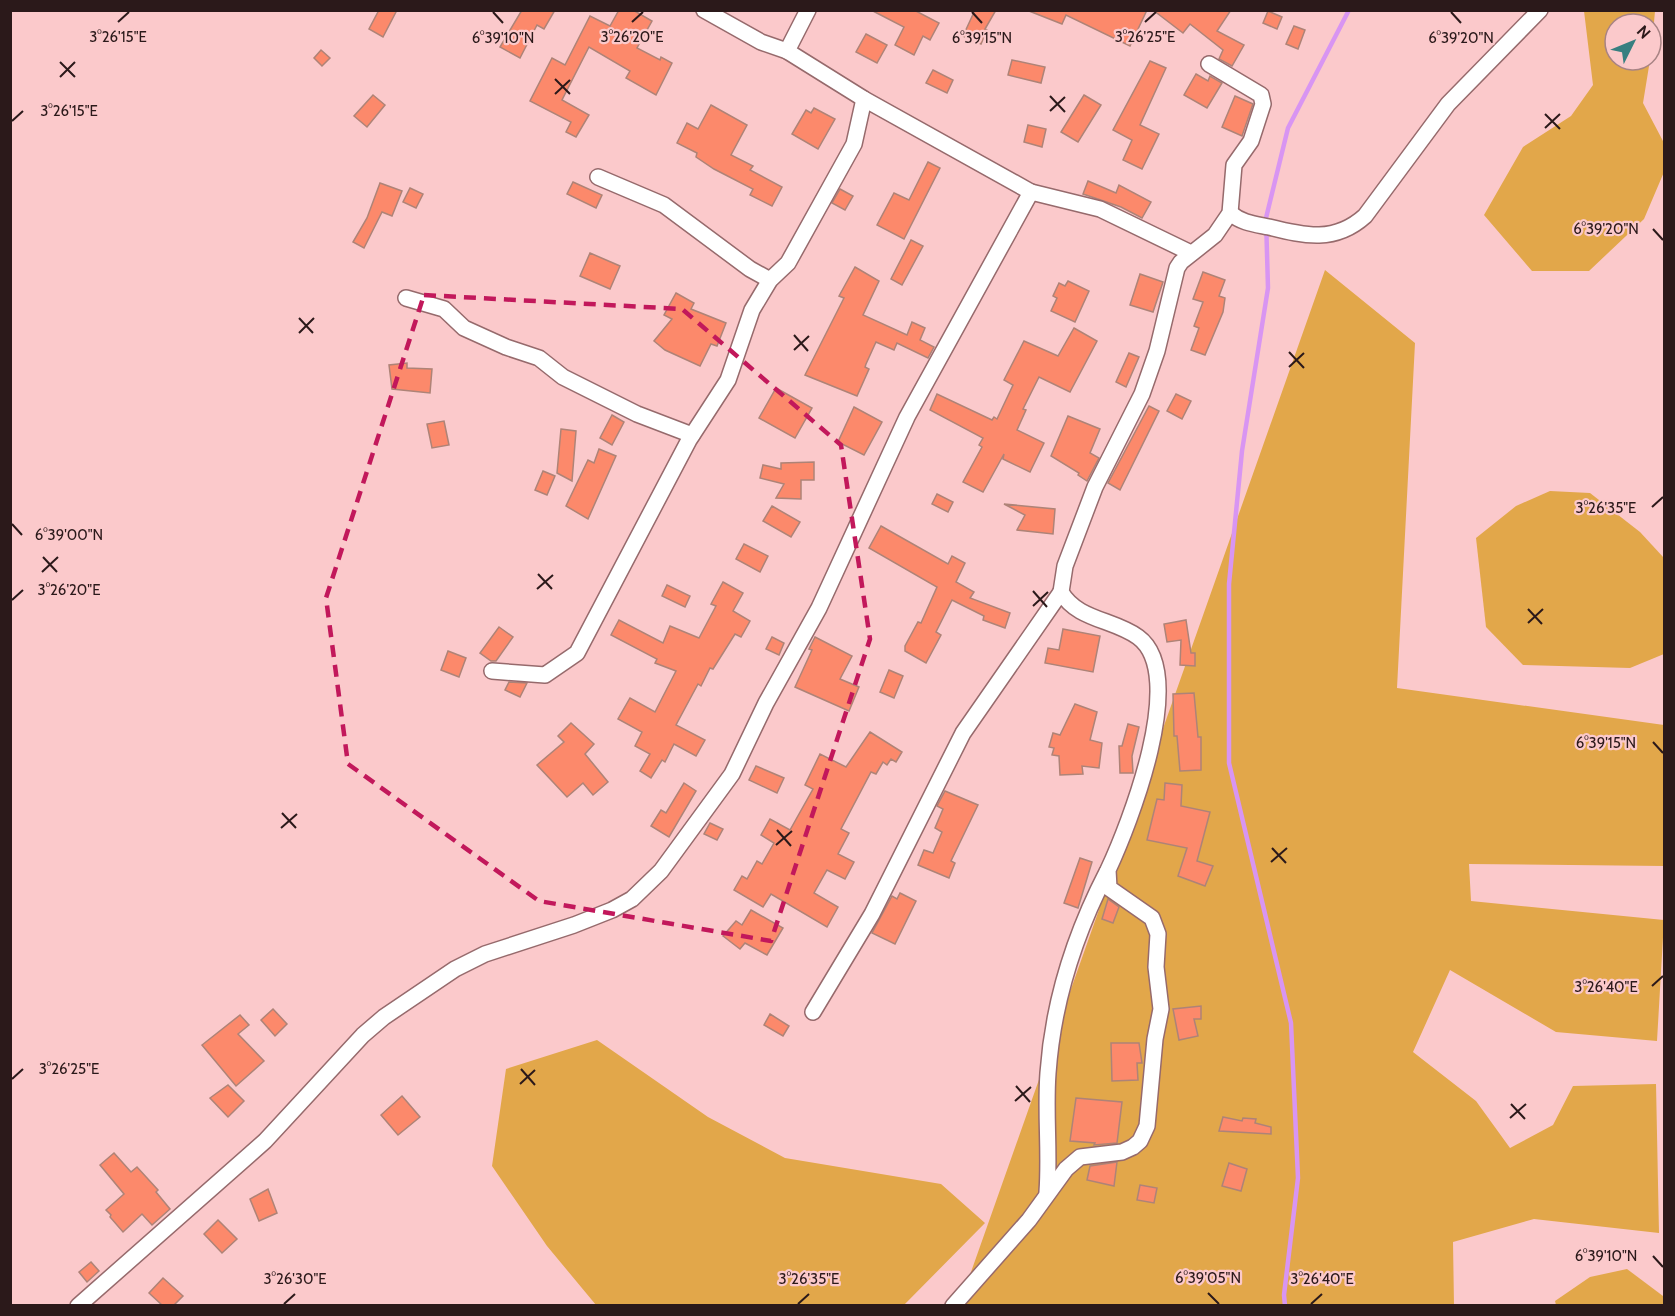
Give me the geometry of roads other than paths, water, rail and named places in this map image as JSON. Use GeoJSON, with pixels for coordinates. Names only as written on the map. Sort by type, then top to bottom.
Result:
{"type":"FeatureCollection","features":[{"type":"Feature","properties":{"kind":"street"},"geometry":{"type":"LineString","coordinates":[[704,10],[761,42],[787,51],[864,99],[1031,192],[1100,209],[1191,253]]}},
{"type":"Feature","properties":{"kind":"street"},"geometry":{"type":"LineString","coordinates":[[787,51],[808,10]]}},
{"type":"Feature","properties":{"kind":"street"},"geometry":{"type":"LineString","coordinates":[[1230,213],[1239,221],[1308,237],[1339,232],[1365,216],[1448,104],[1540,10]]}},
{"type":"Feature","properties":{"kind":"street"},"geometry":{"type":"LineString","coordinates":[[813,1012],[872,914],[963,733],[1061,592],[1065,566],[1095,487],[1142,394],[1157,351],[1178,268],[1191,253],[1215,235],[1230,213],[1234,165],[1251,141],[1263,99],[1209,64]]}},
{"type":"Feature","properties":{"kind":"street"},"geometry":{"type":"LineString","coordinates":[[492,671],[546,675],[577,653],[692,435],[728,380],[752,310],[770,280],[788,263],[854,144],[864,99]]}},
{"type":"Feature","properties":{"kind":"street"},"geometry":{"type":"LineString","coordinates":[[598,177],[664,205],[750,269],[770,280]]}},
{"type":"Feature","properties":{"kind":"street"},"geometry":{"type":"LineString","coordinates":[[78,1305],[265,1141],[363,1035],[384,1017],[455,969],[485,954],[612,910],[632,899],[661,871],[732,774],[766,703],[819,608],[907,417],[1031,192]]}},
{"type":"Feature","properties":{"kind":"street"},"geometry":{"type":"LineString","coordinates":[[406,298],[444,309],[464,328],[506,347],[539,358],[563,377],[637,414],[692,435]]}},
{"type":"Feature","properties":{"kind":"street"},"geometry":{"type":"LineString","coordinates":[[1046,1195],[1048,1070],[1072,948],[1108,870],[1139,794],[1150,754],[1158,694],[1156,667],[1148,648],[1139,638],[1074,609],[1061,592]]}},
{"type":"Feature","properties":{"kind":"street"},"geometry":{"type":"LineString","coordinates":[[953,1305],[1029,1220],[1065,1169],[1080,1157],[1122,1152],[1133,1147],[1140,1140],[1147,1126],[1155,1039],[1161,1009],[1156,967],[1158,934],[1152,918],[1109,888],[1108,870]]}},
{"type":"Feature","properties":{"kind":"waterway"},"geometry":{"type":"LineString","coordinates":[[1285,1306],[1284,1295],[1298,1178],[1291,1023],[1229,763],[1229,584],[1242,451],[1268,288],[1266,218],[1288,128],[1349,10]]}}]}
